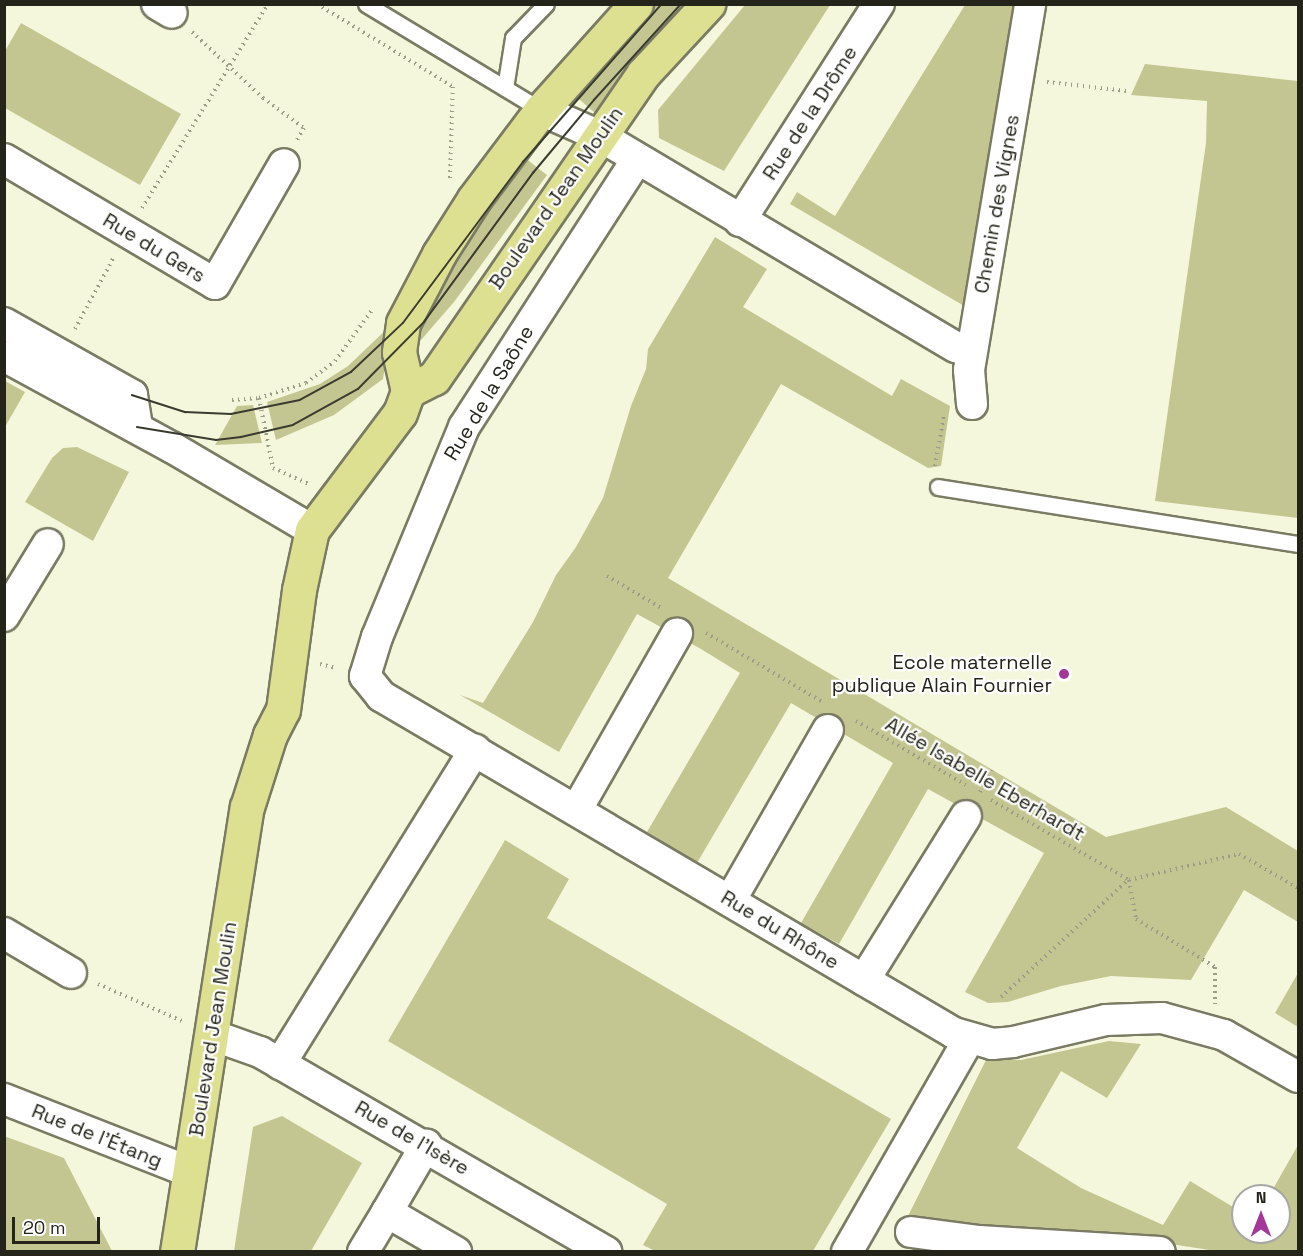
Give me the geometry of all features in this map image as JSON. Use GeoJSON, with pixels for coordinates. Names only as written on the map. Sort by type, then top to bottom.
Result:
{"type":"FeatureCollection","features":[{"type":"Feature","properties":{"kind":"main road"},"geometry":{"type":"LineString","coordinates":[[308,524],[373,453],[400,413],[408,392],[399,351],[403,323],[474,199],[542,110],[636,4]]}},
{"type":"Feature","properties":{"kind":"main road","name":"Boulevard Jean Moulin"},"geometry":{"type":"LineString","coordinates":[[408,392],[434,378],[643,74],[708,4]]}},
{"type":"Feature","properties":{"kind":"main road","name":"Boulevard Jean Moulin"},"geometry":{"type":"LineString","coordinates":[[177,1251],[247,807],[270,735],[283,710],[308,524]]}},
{"type":"Feature","properties":{"kind":"street","name":"Rue de la Drôme"},"geometry":{"type":"LineString","coordinates":[[740,221],[879,4]]}},
{"type":"Feature","properties":{"kind":"street","name":"Chemin des Vignes"},"geometry":{"type":"LineString","coordinates":[[972,404],[969,370],[1030,4]]}},
{"type":"Feature","properties":{"kind":"street"},"geometry":{"type":"LineString","coordinates":[[542,110],[600,136],[636,161],[956,347]]}},
{"type":"Feature","properties":{"kind":"street","name":"Rue du Gers"},"geometry":{"type":"LineString","coordinates":[[4,159],[215,284],[284,164]]}},
{"type":"Feature","properties":{"kind":"street","name":"Rue de la Saône"},"geometry":{"type":"LineString","coordinates":[[365,676],[377,637],[460,435],[636,161]]}},
{"type":"Feature","properties":{"kind":"street"},"geometry":{"type":"LineString","coordinates":[[4,323],[132,395],[137,428]]}},
{"type":"Feature","properties":{"kind":"street"},"geometry":{"type":"LineString","coordinates":[[4,356],[308,524]]}},
{"type":"Feature","properties":{"kind":"street"},"geometry":{"type":"LineString","coordinates":[[4,616],[48,544]]}},
{"type":"Feature","properties":{"kind":"street"},"geometry":{"type":"LineString","coordinates":[[577,809],[685,627]]}},
{"type":"Feature","properties":{"kind":"street","name":"Rue du Rhône"},"geometry":{"type":"LineString","coordinates":[[365,676],[381,696],[475,749],[864,980],[969,1039],[1013,1042],[1086,1024],[1136,1018],[1162,1018],[1215,1032],[1299,1077]]}},
{"type":"Feature","properties":{"kind":"street"},"geometry":{"type":"LineString","coordinates":[[730,901],[836,718]]}},
{"type":"Feature","properties":{"kind":"street"},"geometry":{"type":"LineString","coordinates":[[280,1064],[475,749]]}},
{"type":"Feature","properties":{"kind":"street"},"geometry":{"type":"LineString","coordinates":[[864,980],[973,804]]}},
{"type":"Feature","properties":{"kind":"street"},"geometry":{"type":"LineString","coordinates":[[4,933],[71,973]]}},
{"type":"Feature","properties":{"kind":"street","name":"Rue de l'Isère"},"geometry":{"type":"LineString","coordinates":[[212,1035],[280,1064],[426,1145],[606,1251]]}},
{"type":"Feature","properties":{"kind":"street"},"geometry":{"type":"LineString","coordinates":[[847,1251],[969,1039]]}},
{"type":"Feature","properties":{"kind":"street","name":"Rue de l'Étang"},"geometry":{"type":"LineString","coordinates":[[4,1099],[190,1172]]}},
{"type":"Feature","properties":{"kind":"street"},"geometry":{"type":"LineString","coordinates":[[363,1251],[426,1145]]}},
{"type":"Feature","properties":{"kind":"street"},"geometry":{"type":"LineString","coordinates":[[387,1212],[456,1251]]}},
{"type":"Feature","properties":{"kind":"street"},"geometry":{"type":"LineString","coordinates":[[911,1232],[979,1241],[1160,1251]]}},
{"type":"Feature","properties":{"kind":"lane"},"geometry":{"type":"LineString","coordinates":[[366,4],[542,110]]}},
{"type":"Feature","properties":{"kind":"lane"},"geometry":{"type":"LineString","coordinates":[[504,88],[513,38],[546,4]]}},
{"type":"Feature","properties":{"kind":"lane"},"geometry":{"type":"LineString","coordinates":[[938,487],[1299,544]]}},
{"type":"Feature","properties":{"kind":"path"},"geometry":{"type":"LineString","coordinates":[[230,66],[268,4]]}},
{"type":"Feature","properties":{"kind":"path"},"geometry":{"type":"LineString","coordinates":[[317,4],[452,86]]}},
{"type":"Feature","properties":{"kind":"path"},"geometry":{"type":"LineString","coordinates":[[164,9],[304,128],[284,164]]}},
{"type":"Feature","properties":{"kind":"path"},"geometry":{"type":"LineString","coordinates":[[450,185],[452,86],[466,64]]}},
{"type":"Feature","properties":{"kind":"path"},"geometry":{"type":"LineString","coordinates":[[1018,79],[1126,91]]}},
{"type":"Feature","properties":{"kind":"path"},"geometry":{"type":"LineString","coordinates":[[232,400],[259,398],[306,383],[335,361],[378,300]]}},
{"type":"Feature","properties":{"kind":"path"},"geometry":{"type":"LineString","coordinates":[[259,398],[273,468],[317,488],[308,524]]}},
{"type":"Feature","properties":{"kind":"path","name":"Allée Isabelle Eberhardt"},"geometry":{"type":"LineString","coordinates":[[607,576],[685,627],[973,804],[1129,880]]}},
{"type":"Feature","properties":{"kind":"path"},"geometry":{"type":"LineString","coordinates":[[290,656],[365,676]]}},
{"type":"Feature","properties":{"kind":"path"},"geometry":{"type":"LineString","coordinates":[[973,804],[993,770]]}},
{"type":"Feature","properties":{"kind":"path"},"geometry":{"type":"LineString","coordinates":[[1001,997],[1129,880],[1239,854],[1299,888]]}},
{"type":"Feature","properties":{"kind":"path"},"geometry":{"type":"LineString","coordinates":[[1129,880],[1136,919],[1215,968],[1215,1032]]}},
{"type":"Feature","properties":{"kind":"path"},"geometry":{"type":"LineString","coordinates":[[71,973],[212,1035]]}},
{"type":"Feature","properties":{"kind":"green space"},"geometry":{"type":"Polygon","coordinates":[[[652,5],[694,5],[595,113],[572,93],[652,5]]]}},
{"type":"Feature","properties":{"kind":"green space"},"geometry":{"type":"Polygon","coordinates":[[[745,5],[830,5],[724,171],[659,138],[658,110],[745,5]]]}},
{"type":"Feature","properties":{"kind":"green space"},"geometry":{"type":"Polygon","coordinates":[[[965,5],[1019,5],[971,310],[790,204],[797,192],[835,216],[965,5]]]}},
{"type":"Feature","properties":{"kind":"green space"},"geometry":{"type":"Polygon","coordinates":[[[21,23],[181,114],[140,185],[5,108],[5,51],[21,23]]]}},
{"type":"Feature","properties":{"kind":"green space"},"geometry":{"type":"Polygon","coordinates":[[[1145,64],[1298,81],[1298,518],[1155,501],[1206,143],[1207,101],[1131,95],[1145,64]]]}},
{"type":"Feature","properties":{"kind":"green space"},"geometry":{"type":"Polygon","coordinates":[[[516,151],[547,175],[454,302],[415,347],[416,324],[516,151]]]}},
{"type":"Feature","properties":{"kind":"green space"},"geometry":{"type":"Polygon","coordinates":[[[715,237],[767,269],[743,307],[892,396],[901,379],[950,406],[941,466],[928,468],[781,384],[668,578],[1106,837],[1226,807],[1298,851],[1298,922],[1244,890],[1191,980],[1111,976],[1061,986],[1008,1002],[988,1003],[965,992],[1044,853],[928,789],[839,944],[801,923],[893,763],[791,703],[697,863],[647,832],[740,673],[701,649],[637,614],[559,752],[460,695],[483,703],[533,622],[556,575],[576,547],[603,498],[631,406],[646,369],[648,349],[715,237]]]}},
{"type":"Feature","properties":{"kind":"green space"},"geometry":{"type":"Polygon","coordinates":[[[391,325],[383,379],[334,415],[276,440],[267,402],[320,384],[348,366],[391,325]]]}},
{"type":"Feature","properties":{"kind":"green space"},"geometry":{"type":"Polygon","coordinates":[[[5,381],[25,392],[5,427],[5,381]]]}},
{"type":"Feature","properties":{"kind":"green space"},"geometry":{"type":"Polygon","coordinates":[[[253,405],[262,443],[215,445],[237,406],[253,405]]]}},
{"type":"Feature","properties":{"kind":"green space"},"geometry":{"type":"Polygon","coordinates":[[[77,447],[129,472],[93,541],[25,502],[52,458],[63,448],[77,447]]]}},
{"type":"Feature","properties":{"kind":"green space"},"geometry":{"type":"Polygon","coordinates":[[[505,840],[569,879],[547,918],[891,1119],[813,1251],[655,1251],[643,1245],[667,1204],[388,1041],[505,840]]]}},
{"type":"Feature","properties":{"kind":"green space"},"geometry":{"type":"Polygon","coordinates":[[[1298,973],[1298,1027],[1275,1013],[1298,973]]]}},
{"type":"Feature","properties":{"kind":"green space"},"geometry":{"type":"Polygon","coordinates":[[[1109,1041],[1141,1044],[1107,1098],[1061,1071],[1017,1148],[1081,1188],[1163,1225],[1190,1181],[1231,1206],[1231,1244],[1291,1244],[1291,1184],[1276,1184],[1298,1145],[1298,1251],[1216,1251],[1151,1241],[904,1224],[987,1058],[1021,1060],[1109,1041]]]}},
{"type":"Feature","properties":{"kind":"green space"},"geometry":{"type":"Polygon","coordinates":[[[282,1116],[362,1163],[311,1251],[234,1251],[253,1127],[282,1116]]]}},
{"type":"Feature","properties":{"kind":"green space"},"geometry":{"type":"Polygon","coordinates":[[[4,1136],[64,1158],[112,1251],[5,1251],[4,1136]]]}},
{"type":"Feature","properties":{"kind":"tram line"},"geometry":{"type":"LineString","coordinates":[[132,395],[185,412],[231,414],[300,400],[351,372],[403,323],[523,162],[662,4]]}},
{"type":"Feature","properties":{"kind":"tram line"},"geometry":{"type":"LineString","coordinates":[[137,427],[216,440],[241,437],[293,425],[358,389],[424,322],[533,173],[594,100],[681,4]]}},
{"type":"Feature","properties":{"kind":"place","name":"Ecole maternelle publique Alain Fournier"},"geometry":{"type":"Point","coordinates":[1064,674]}}]}
